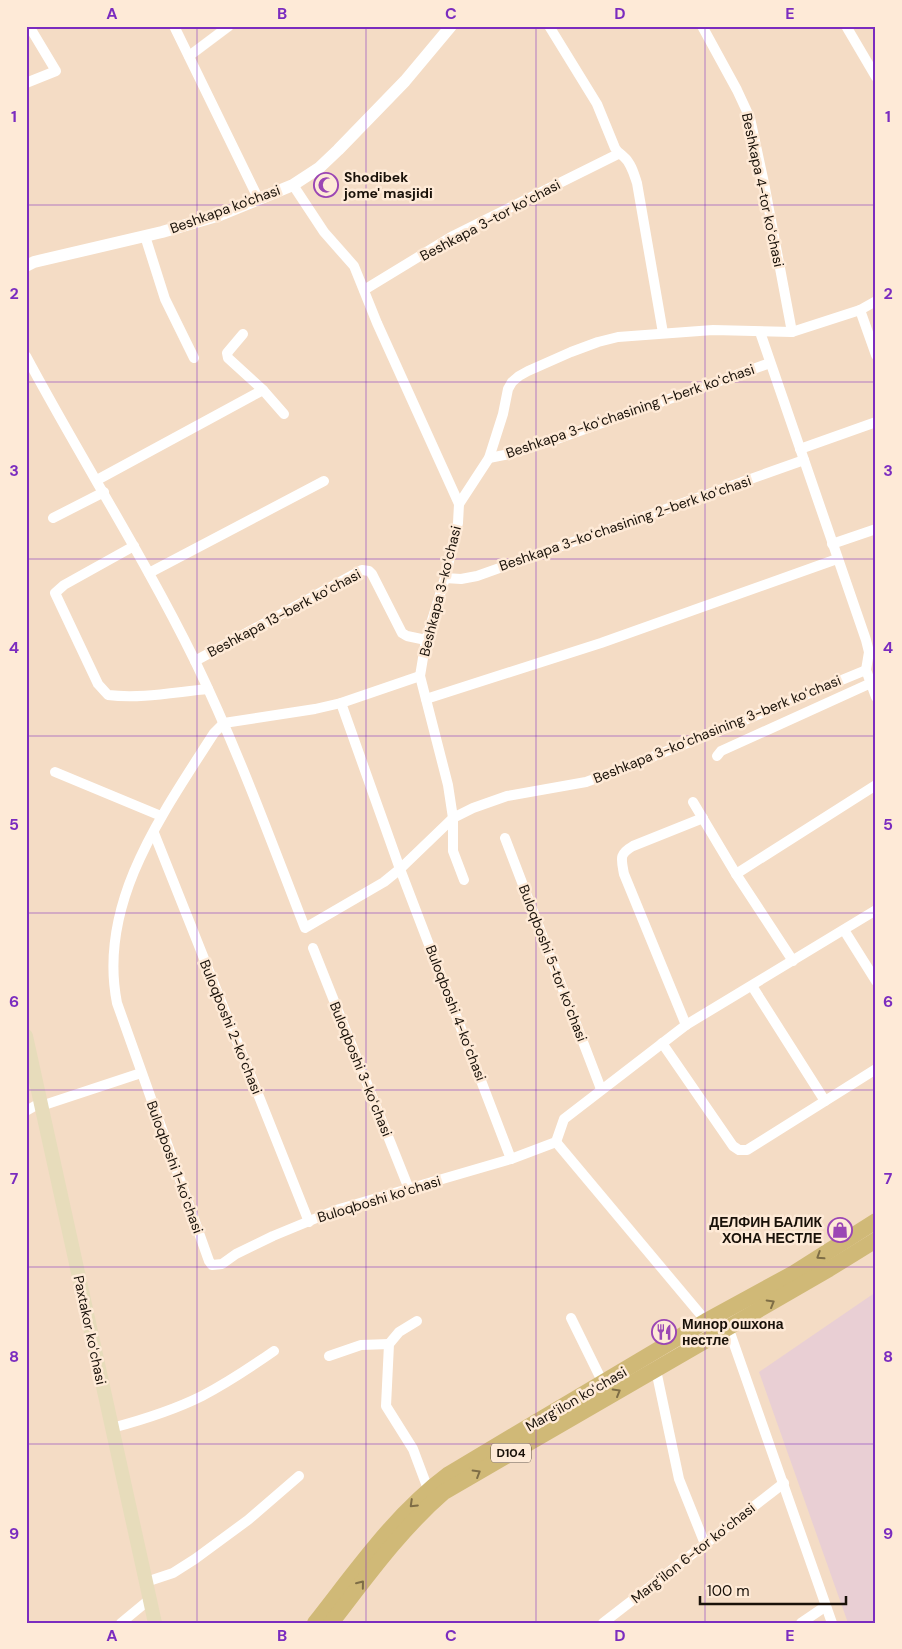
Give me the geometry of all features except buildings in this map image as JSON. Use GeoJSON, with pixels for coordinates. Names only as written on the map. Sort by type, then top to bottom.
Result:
{"type":"FeatureCollection","features":[{"type":"Feature","properties":{"kind":"main road","name":"Paxtakor koʻchasi"},"geometry":{"type":"LineString","coordinates":[[26,1036],[155,1623]]}},
{"type":"Feature","properties":{"kind":"main road","name":"Margʻilon koʻchasi"},"geometry":{"type":"LineString","coordinates":[[315,1623],[400,1516],[428,1489],[449,1474],[706,1321],[794,1273],[876,1221]]}},
{"type":"Feature","properties":{"kind":"main road","name":"Margʻilon koʻchasi"},"geometry":{"type":"LineString","coordinates":[[330,1623],[403,1533],[444,1492],[876,1240]]}},
{"type":"Feature","properties":{"kind":"street"},"geometry":{"type":"LineString","coordinates":[[26,83],[56,72],[29,26]]}},
{"type":"Feature","properties":{"kind":"street"},"geometry":{"type":"LineString","coordinates":[[174,26],[258,198]]}},
{"type":"Feature","properties":{"kind":"street"},"geometry":{"type":"LineString","coordinates":[[189,56],[229,26]]}},
{"type":"Feature","properties":{"kind":"street","name":"Beshkapa ko'chasi"},"geometry":{"type":"LineString","coordinates":[[26,266],[145,236],[220,214],[293,185],[320,168],[338,150],[405,81],[451,26]]}},
{"type":"Feature","properties":{"kind":"street","name":"Beshkapa 4-tor koʻchasi"},"geometry":{"type":"LineString","coordinates":[[702,26],[750,118],[792,332]]}},
{"type":"Feature","properties":{"kind":"street"},"geometry":{"type":"LineString","coordinates":[[846,26],[876,77]]}},
{"type":"Feature","properties":{"kind":"street"},"geometry":{"type":"LineString","coordinates":[[551,27],[597,104],[618,154],[628,162],[637,183],[662,333]]}},
{"type":"Feature","properties":{"kind":"street","name":"Beshkapa 3-tor koʻchasi"},"geometry":{"type":"LineString","coordinates":[[364,290],[451,237],[618,154]]}},
{"type":"Feature","properties":{"kind":"street"},"geometry":{"type":"LineString","coordinates":[[293,185],[324,232],[354,266],[459,504]]}},
{"type":"Feature","properties":{"kind":"street"},"geometry":{"type":"LineString","coordinates":[[145,236],[165,299],[194,358]]}},
{"type":"Feature","properties":{"kind":"street"},"geometry":{"type":"LineString","coordinates":[[876,301],[860,310],[792,332],[760,332],[832,544],[866,640],[872,651],[866,670],[876,696]]}},
{"type":"Feature","properties":{"kind":"street"},"geometry":{"type":"LineString","coordinates":[[860,310],[876,355]]}},
{"type":"Feature","properties":{"kind":"street","name":"Beshkapa 3-koʻchasi"},"geometry":{"type":"LineString","coordinates":[[464,880],[453,851],[453,818],[448,785],[420,676],[426,640],[445,578],[458,523],[459,504],[489,458],[503,414],[508,389],[519,376],[598,342],[629,335],[713,330],[760,332]]}},
{"type":"Feature","properties":{"kind":"street"},"geometry":{"type":"LineString","coordinates":[[243,334],[227,353],[228,358],[263,390],[284,414]]}},
{"type":"Feature","properties":{"kind":"street","name":"Beshkapa 13-berk koʼchasi"},"geometry":{"type":"LineString","coordinates":[[26,356],[149,573],[195,661],[224,722],[306,928]]}},
{"type":"Feature","properties":{"kind":"street","name":"Beshkapa 3-koʻchasining 1-berk koʻchasi"},"geometry":{"type":"LineString","coordinates":[[489,458],[510,454],[554,440],[770,362]]}},
{"type":"Feature","properties":{"kind":"street"},"geometry":{"type":"LineString","coordinates":[[97,480],[263,390]]}},
{"type":"Feature","properties":{"kind":"street"},"geometry":{"type":"LineString","coordinates":[[800,449],[876,422]]}},
{"type":"Feature","properties":{"kind":"street","name":"Beshkapa 3-koʻchasining 2-berk koʻchasi"},"geometry":{"type":"LineString","coordinates":[[445,578],[461,579],[477,576],[804,460]]}},
{"type":"Feature","properties":{"kind":"street"},"geometry":{"type":"LineString","coordinates":[[149,573],[324,481]]}},
{"type":"Feature","properties":{"kind":"street"},"geometry":{"type":"LineString","coordinates":[[54,518],[104,492]]}},
{"type":"Feature","properties":{"kind":"street"},"geometry":{"type":"LineString","coordinates":[[832,544],[876,529]]}},
{"type":"Feature","properties":{"kind":"street"},"geometry":{"type":"LineString","coordinates":[[134,546],[64,584],[55,593],[98,684],[108,695],[116,696],[208,689]]}},
{"type":"Feature","properties":{"kind":"street"},"geometry":{"type":"LineString","coordinates":[[426,699],[601,643],[837,558]]}},
{"type":"Feature","properties":{"kind":"street","name":"Beshkapa 13-berk koʼchasi"},"geometry":{"type":"LineString","coordinates":[[195,661],[362,570],[369,571],[372,574],[402,632],[407,636],[426,640]]}},
{"type":"Feature","properties":{"kind":"street","name":"Beshkapa 3-koʻchasining 3-berk koʻchasi"},"geometry":{"type":"LineString","coordinates":[[306,928],[384,882],[453,818],[473,808],[507,796],[586,782],[866,670]]}},
{"type":"Feature","properties":{"kind":"street"},"geometry":{"type":"LineString","coordinates":[[26,1111],[41,1104],[141,1073],[117,1003],[114,988],[114,954],[123,901],[130,879],[161,816],[214,733],[224,722],[315,709],[341,703],[420,676]]}},
{"type":"Feature","properties":{"kind":"street"},"geometry":{"type":"LineString","coordinates":[[717,756],[721,751],[871,683]]}},
{"type":"Feature","properties":{"kind":"street","name":"Buloqboshi 4-koʻchasi"},"geometry":{"type":"LineString","coordinates":[[341,703],[400,869],[511,1158]]}},
{"type":"Feature","properties":{"kind":"street"},"geometry":{"type":"LineString","coordinates":[[54,772],[161,816]]}},
{"type":"Feature","properties":{"kind":"street"},"geometry":{"type":"LineString","coordinates":[[736,874],[876,785]]}},
{"type":"Feature","properties":{"kind":"street"},"geometry":{"type":"LineString","coordinates":[[693,802],[736,874],[793,962]]}},
{"type":"Feature","properties":{"kind":"street"},"geometry":{"type":"LineString","coordinates":[[686,1025],[624,874],[622,857],[624,851],[634,846],[702,818]]}},
{"type":"Feature","properties":{"kind":"street","name":"Buloqboshi 2-koʻchasi"},"geometry":{"type":"LineString","coordinates":[[154,833],[309,1222]]}},
{"type":"Feature","properties":{"kind":"street","name":"Buloqboshi 5-tor koʻchasi"},"geometry":{"type":"LineString","coordinates":[[505,838],[601,1089]]}},
{"type":"Feature","properties":{"kind":"street"},"geometry":{"type":"LineString","coordinates":[[706,1321],[556,1142],[564,1119],[686,1025],[793,962],[876,910]]}},
{"type":"Feature","properties":{"kind":"street"},"geometry":{"type":"LineString","coordinates":[[844,930],[876,981]]}},
{"type":"Feature","properties":{"kind":"street","name":"Buloqboshi 3-koʻchasi"},"geometry":{"type":"LineString","coordinates":[[313,948],[409,1190]]}},
{"type":"Feature","properties":{"kind":"street"},"geometry":{"type":"LineString","coordinates":[[752,986],[825,1101]]}},
{"type":"Feature","properties":{"kind":"street"},"geometry":{"type":"LineString","coordinates":[[662,1042],[732,1146],[739,1150],[747,1150],[876,1069]]}},
{"type":"Feature","properties":{"kind":"street","name":"Buloqboshi 1-koʻchasi"},"geometry":{"type":"LineString","coordinates":[[141,1073],[209,1261]]}},
{"type":"Feature","properties":{"kind":"street","name":"Buloqboshi koʻchasi"},"geometry":{"type":"LineString","coordinates":[[209,1261],[212,1265],[222,1264],[236,1254],[336,1210],[409,1190],[556,1142]]}},
{"type":"Feature","properties":{"kind":"street"},"geometry":{"type":"LineString","coordinates":[[571,1318],[603,1383]]}},
{"type":"Feature","properties":{"kind":"street"},"geometry":{"type":"LineString","coordinates":[[417,1321],[399,1332],[389,1344],[386,1406],[413,1449],[428,1489]]}},
{"type":"Feature","properties":{"kind":"street"},"geometry":{"type":"LineString","coordinates":[[728,1327],[832,1623]]}},
{"type":"Feature","properties":{"kind":"street"},"geometry":{"type":"LineString","coordinates":[[329,1356],[361,1345],[389,1344]]}},
{"type":"Feature","properties":{"kind":"street"},"geometry":{"type":"LineString","coordinates":[[112,1428],[149,1417],[201,1397],[274,1351]]}},
{"type":"Feature","properties":{"kind":"street"},"geometry":{"type":"LineString","coordinates":[[656,1370],[680,1479],[705,1544]]}},
{"type":"Feature","properties":{"kind":"street"},"geometry":{"type":"LineString","coordinates":[[146,1582],[173,1573],[195,1559],[248,1520],[299,1476]]}},
{"type":"Feature","properties":{"kind":"street","name":"Margʻilon 6-tor koʻchasi"},"geometry":{"type":"LineString","coordinates":[[603,1623],[784,1483]]}},
{"type":"Feature","properties":{"kind":"street"},"geometry":{"type":"LineString","coordinates":[[121,1623],[150,1599]]}},
{"type":"Feature","properties":{"kind":"street"},"geometry":{"type":"LineString","coordinates":[[801,1623],[826,1606]]}},
{"type":"Feature","properties":{"kind":"shaded area"},"geometry":{"type":"Polygon","coordinates":[[[876,1292],[876,1623],[848,1623],[759,1372],[876,1292]]]}},
{"type":"Feature","properties":{"kind":"place","name":"Shodibek jome' masjidi"},"geometry":{"type":"Point","coordinates":[326,185]}},
{"type":"Feature","properties":{"kind":"place","name":"ДЕЛФИН БАЛИК ХОНА НЕСТЛЕ"},"geometry":{"type":"Point","coordinates":[840,1230]}},
{"type":"Feature","properties":{"kind":"place","name":"Минор ошхона нестле"},"geometry":{"type":"Point","coordinates":[664,1332]}}]}
